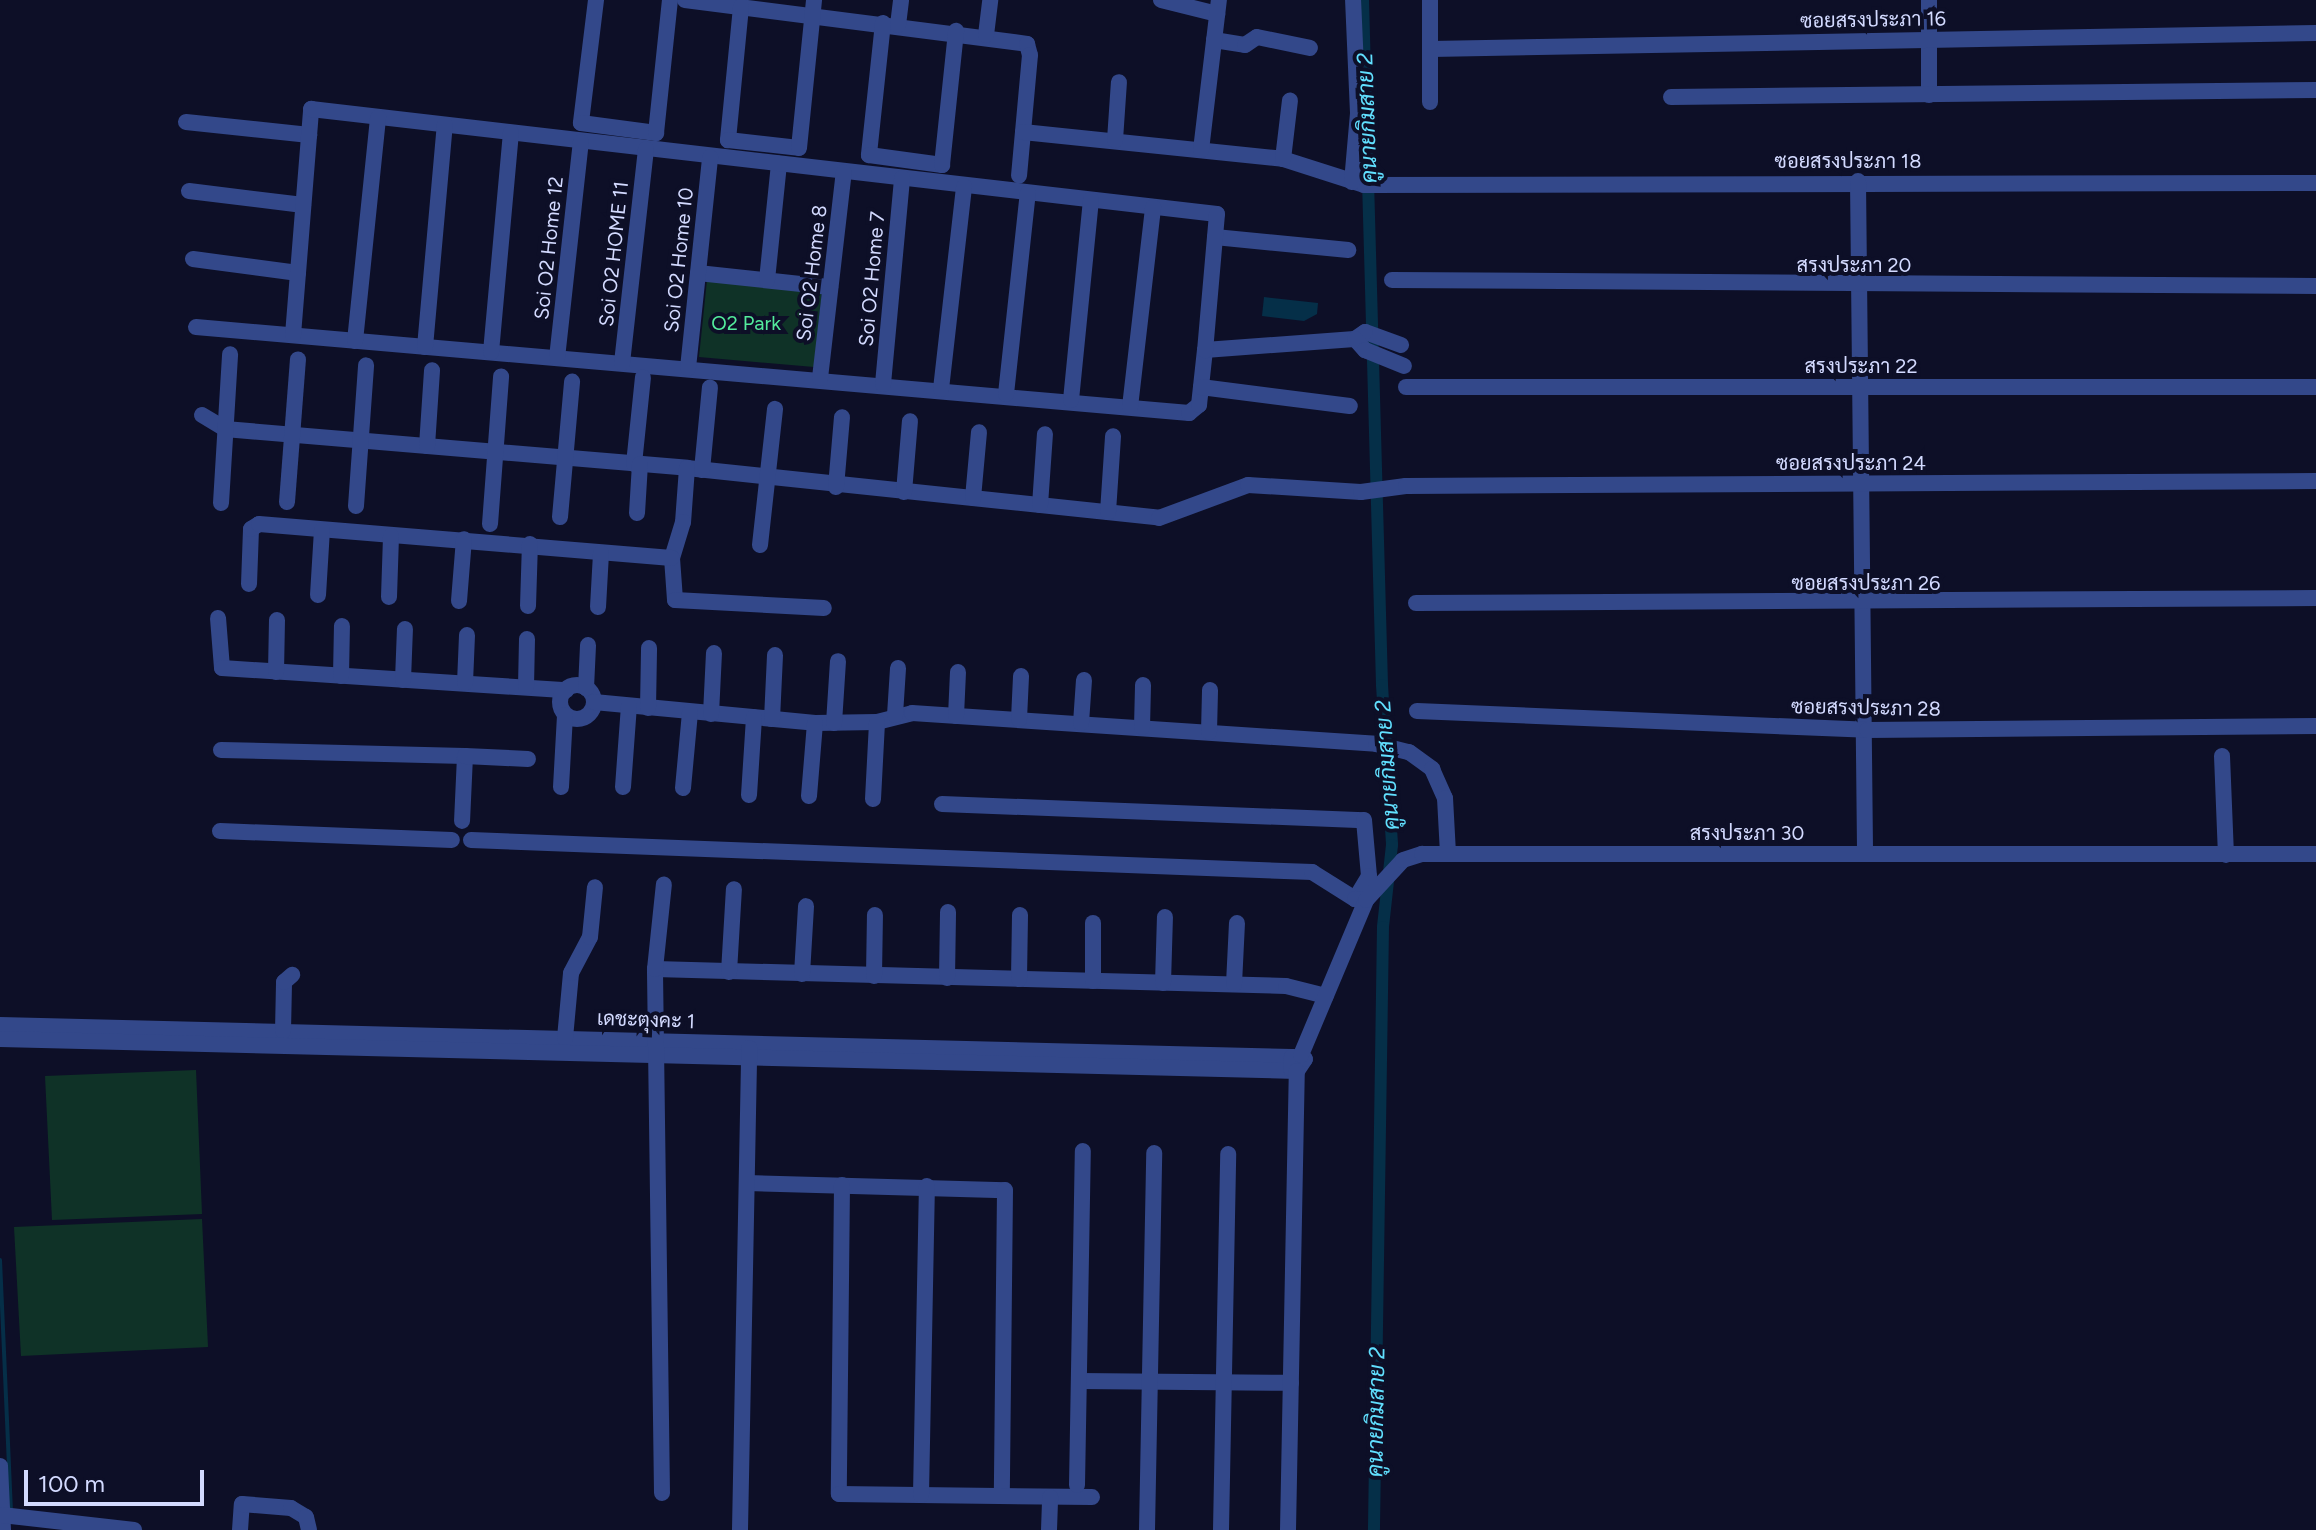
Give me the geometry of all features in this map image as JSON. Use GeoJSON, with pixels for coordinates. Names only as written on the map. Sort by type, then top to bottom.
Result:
{"type":"FeatureCollection","features":[{"type":"Feature","properties":{"kind":"street"},"geometry":{"type":"LineString","coordinates":[[596,0],[581,123],[656,133],[670,0]]}},
{"type":"Feature","properties":{"kind":"street"},"geometry":{"type":"LineString","coordinates":[[685,0],[814,8],[891,24],[986,35],[1029,45],[1019,175]]}},
{"type":"Feature","properties":{"kind":"street"},"geometry":{"type":"LineString","coordinates":[[901,0],[891,24],[869,155],[942,165],[956,31]]}},
{"type":"Feature","properties":{"kind":"street"},"geometry":{"type":"LineString","coordinates":[[986,35],[990,0]]}},
{"type":"Feature","properties":{"kind":"street"},"geometry":{"type":"LineString","coordinates":[[1161,0],[1218,7],[1201,150]]}},
{"type":"Feature","properties":{"kind":"street"},"geometry":{"type":"LineString","coordinates":[[1353,0],[1365,184]]}},
{"type":"Feature","properties":{"kind":"street"},"geometry":{"type":"LineString","coordinates":[[1430,0],[1430,102]]}},
{"type":"Feature","properties":{"kind":"street"},"geometry":{"type":"LineString","coordinates":[[1929,0],[1929,95]]}},
{"type":"Feature","properties":{"kind":"street"},"geometry":{"type":"LineString","coordinates":[[731,4],[728,140],[799,148],[814,8]]}},
{"type":"Feature","properties":{"kind":"street","name":"ซอยสรงประภา 16"},"geometry":{"type":"LineString","coordinates":[[1431,49],[2316,33]]}},
{"type":"Feature","properties":{"kind":"street"},"geometry":{"type":"LineString","coordinates":[[1214,40],[1245,45],[1260,37],[1310,48]]}},
{"type":"Feature","properties":{"kind":"street"},"geometry":{"type":"LineString","coordinates":[[1115,140],[1119,82]]}},
{"type":"Feature","properties":{"kind":"street"},"geometry":{"type":"LineString","coordinates":[[1671,97],[2316,90]]}},
{"type":"Feature","properties":{"kind":"street"},"geometry":{"type":"LineString","coordinates":[[1283,159],[1290,100]]}},
{"type":"Feature","properties":{"kind":"street"},"geometry":{"type":"LineString","coordinates":[[196,327],[1006,394],[1189,413],[1199,405],[1217,214],[311,109],[293,335]]}},
{"type":"Feature","properties":{"kind":"street"},"geometry":{"type":"LineString","coordinates":[[355,341],[378,117]]}},
{"type":"Feature","properties":{"kind":"street"},"geometry":{"type":"LineString","coordinates":[[186,122],[309,135]]}},
{"type":"Feature","properties":{"kind":"street"},"geometry":{"type":"LineString","coordinates":[[425,347],[445,125]]}},
{"type":"Feature","properties":{"kind":"street","name":"ซอยสรงประภา 18"},"geometry":{"type":"LineString","coordinates":[[1023,132],[1283,159],[1365,184],[1858,181],[2316,183]]}},
{"type":"Feature","properties":{"kind":"street"},"geometry":{"type":"LineString","coordinates":[[491,352],[511,133]]}},
{"type":"Feature","properties":{"kind":"street","name":"Soi O2 Home 12"},"geometry":{"type":"LineString","coordinates":[[557,358],[581,142]]}},
{"type":"Feature","properties":{"kind":"street","name":"Soi O2 HOME 11"},"geometry":{"type":"LineString","coordinates":[[622,363],[646,149]]}},
{"type":"Feature","properties":{"kind":"street","name":"Soi O2 Home 10"},"geometry":{"type":"LineString","coordinates":[[688,368],[710,157]]}},
{"type":"Feature","properties":{"kind":"street"},"geometry":{"type":"LineString","coordinates":[[767,280],[779,164]]}},
{"type":"Feature","properties":{"kind":"street","name":"Soi O2 Home 8"},"geometry":{"type":"LineString","coordinates":[[820,378],[844,172]]}},
{"type":"Feature","properties":{"kind":"street","name":"Soi O2 Home 7"},"geometry":{"type":"LineString","coordinates":[[883,384],[902,178]]}},
{"type":"Feature","properties":{"kind":"street"},"geometry":{"type":"LineString","coordinates":[[1858,181],[1862,603],[1867,730],[1865,853]]}},
{"type":"Feature","properties":{"kind":"street"},"geometry":{"type":"LineString","coordinates":[[941,389],[964,186]]}},
{"type":"Feature","properties":{"kind":"street"},"geometry":{"type":"LineString","coordinates":[[189,191],[303,205]]}},
{"type":"Feature","properties":{"kind":"street"},"geometry":{"type":"LineString","coordinates":[[1006,394],[1028,193]]}},
{"type":"Feature","properties":{"kind":"street"},"geometry":{"type":"LineString","coordinates":[[1071,400],[1091,200]]}},
{"type":"Feature","properties":{"kind":"street"},"geometry":{"type":"LineString","coordinates":[[1130,407],[1153,207]]}},
{"type":"Feature","properties":{"kind":"street"},"geometry":{"type":"LineString","coordinates":[[1215,237],[1348,250]]}},
{"type":"Feature","properties":{"kind":"street"},"geometry":{"type":"LineString","coordinates":[[193,259],[298,273]]}},
{"type":"Feature","properties":{"kind":"street"},"geometry":{"type":"LineString","coordinates":[[698,273],[830,287]]}},
{"type":"Feature","properties":{"kind":"street","name":"สรงประภา 20"},"geometry":{"type":"LineString","coordinates":[[1392,280],[1857,286],[2316,286]]}},
{"type":"Feature","properties":{"kind":"street"},"geometry":{"type":"LineString","coordinates":[[1205,350],[1361,340],[1398,344]]}},
{"type":"Feature","properties":{"kind":"street"},"geometry":{"type":"LineString","coordinates":[[1361,340],[1399,364]]}},
{"type":"Feature","properties":{"kind":"street"},"geometry":{"type":"LineString","coordinates":[[221,503],[230,354]]}},
{"type":"Feature","properties":{"kind":"street"},"geometry":{"type":"LineString","coordinates":[[287,502],[298,359]]}},
{"type":"Feature","properties":{"kind":"street"},"geometry":{"type":"LineString","coordinates":[[356,506],[366,365]]}},
{"type":"Feature","properties":{"kind":"street"},"geometry":{"type":"LineString","coordinates":[[427,446],[432,370]]}},
{"type":"Feature","properties":{"kind":"street"},"geometry":{"type":"LineString","coordinates":[[490,524],[501,376]]}},
{"type":"Feature","properties":{"kind":"street"},"geometry":{"type":"LineString","coordinates":[[637,513],[643,377]]}},
{"type":"Feature","properties":{"kind":"street"},"geometry":{"type":"LineString","coordinates":[[560,517],[568,458],[572,382]]}},
{"type":"Feature","properties":{"kind":"street"},"geometry":{"type":"LineString","coordinates":[[710,387],[683,522],[672,558],[675,600],[824,608]]}},
{"type":"Feature","properties":{"kind":"street"},"geometry":{"type":"LineString","coordinates":[[1201,387],[1350,406]]}},
{"type":"Feature","properties":{"kind":"street","name":"สรงประภา 22"},"geometry":{"type":"LineString","coordinates":[[1406,387],[2316,387]]}},
{"type":"Feature","properties":{"kind":"street"},"geometry":{"type":"LineString","coordinates":[[760,545],[775,409]]}},
{"type":"Feature","properties":{"kind":"street"},"geometry":{"type":"LineString","coordinates":[[202,415],[225,429]]}},
{"type":"Feature","properties":{"kind":"street"},"geometry":{"type":"LineString","coordinates":[[836,487],[842,417]]}},
{"type":"Feature","properties":{"kind":"street"},"geometry":{"type":"LineString","coordinates":[[904,492],[910,421]]}},
{"type":"Feature","properties":{"kind":"street","name":"ซอยสรงประภา 24"},"geometry":{"type":"LineString","coordinates":[[225,429],[694,469],[836,487],[1162,517],[1241,486],[1361,492],[1386,488],[2316,481]]}},
{"type":"Feature","properties":{"kind":"street"},"geometry":{"type":"LineString","coordinates":[[973,498],[979,432]]}},
{"type":"Feature","properties":{"kind":"street"},"geometry":{"type":"LineString","coordinates":[[1040,505],[1045,434]]}},
{"type":"Feature","properties":{"kind":"street"},"geometry":{"type":"LineString","coordinates":[[1108,512],[1113,436]]}},
{"type":"Feature","properties":{"kind":"street"},"geometry":{"type":"LineString","coordinates":[[249,584],[254,526],[530,544],[672,558]]}},
{"type":"Feature","properties":{"kind":"street"},"geometry":{"type":"LineString","coordinates":[[318,595],[322,530]]}},
{"type":"Feature","properties":{"kind":"street"},"geometry":{"type":"LineString","coordinates":[[389,597],[391,536]]}},
{"type":"Feature","properties":{"kind":"street"},"geometry":{"type":"LineString","coordinates":[[459,601],[464,539]]}},
{"type":"Feature","properties":{"kind":"street"},"geometry":{"type":"LineString","coordinates":[[528,606],[530,544]]}},
{"type":"Feature","properties":{"kind":"street"},"geometry":{"type":"LineString","coordinates":[[598,607],[601,553]]}},
{"type":"Feature","properties":{"kind":"street","name":"ซอยสรงประภา 26"},"geometry":{"type":"LineString","coordinates":[[1416,603],[1862,603],[2316,598]]}},
{"type":"Feature","properties":{"kind":"street"},"geometry":{"type":"LineString","coordinates":[[218,618],[218,665],[276,672],[566,690],[629,706],[815,723],[877,722],[895,715],[956,716],[1376,744],[1409,752],[1432,769],[1442,787],[1448,853]]}},
{"type":"Feature","properties":{"kind":"street"},"geometry":{"type":"LineString","coordinates":[[276,672],[277,620]]}},
{"type":"Feature","properties":{"kind":"street"},"geometry":{"type":"LineString","coordinates":[[341,676],[342,626]]}},
{"type":"Feature","properties":{"kind":"street"},"geometry":{"type":"LineString","coordinates":[[403,680],[405,629]]}},
{"type":"Feature","properties":{"kind":"street"},"geometry":{"type":"LineString","coordinates":[[465,683],[467,635]]}},
{"type":"Feature","properties":{"kind":"street"},"geometry":{"type":"LineString","coordinates":[[526,687],[527,639]]}},
{"type":"Feature","properties":{"kind":"street"},"geometry":{"type":"LineString","coordinates":[[565,715],[586,717],[590,695],[588,645]]}},
{"type":"Feature","properties":{"kind":"street"},"geometry":{"type":"LineString","coordinates":[[648,708],[649,648]]}},
{"type":"Feature","properties":{"kind":"street"},"geometry":{"type":"LineString","coordinates":[[711,714],[714,653]]}},
{"type":"Feature","properties":{"kind":"street"},"geometry":{"type":"LineString","coordinates":[[772,719],[775,655]]}},
{"type":"Feature","properties":{"kind":"street"},"geometry":{"type":"LineString","coordinates":[[834,723],[838,661]]}},
{"type":"Feature","properties":{"kind":"street"},"geometry":{"type":"LineString","coordinates":[[895,715],[898,668]]}},
{"type":"Feature","properties":{"kind":"street"},"geometry":{"type":"LineString","coordinates":[[956,716],[958,672]]}},
{"type":"Feature","properties":{"kind":"street"},"geometry":{"type":"LineString","coordinates":[[1019,719],[1021,676]]}},
{"type":"Feature","properties":{"kind":"street"},"geometry":{"type":"LineString","coordinates":[[1081,723],[1084,680]]}},
{"type":"Feature","properties":{"kind":"street"},"geometry":{"type":"LineString","coordinates":[[1142,727],[1143,685]]}},
{"type":"Feature","properties":{"kind":"street"},"geometry":{"type":"LineString","coordinates":[[561,787],[565,715],[560,705],[566,690]]}},
{"type":"Feature","properties":{"kind":"street"},"geometry":{"type":"LineString","coordinates":[[1209,732],[1210,690]]}},
{"type":"Feature","properties":{"kind":"street"},"geometry":{"type":"LineString","coordinates":[[623,787],[629,706]]}},
{"type":"Feature","properties":{"kind":"street","name":"ซอยสรงประภา 28"},"geometry":{"type":"LineString","coordinates":[[1417,711],[1867,730],[2316,726]]}},
{"type":"Feature","properties":{"kind":"street"},"geometry":{"type":"LineString","coordinates":[[683,788],[690,712]]}},
{"type":"Feature","properties":{"kind":"street"},"geometry":{"type":"LineString","coordinates":[[749,795],[754,717]]}},
{"type":"Feature","properties":{"kind":"street"},"geometry":{"type":"LineString","coordinates":[[873,799],[877,722]]}},
{"type":"Feature","properties":{"kind":"street"},"geometry":{"type":"LineString","coordinates":[[809,796],[815,723]]}},
{"type":"Feature","properties":{"kind":"street"},"geometry":{"type":"LineString","coordinates":[[221,750],[528,759]]}},
{"type":"Feature","properties":{"kind":"street"},"geometry":{"type":"LineString","coordinates":[[462,821],[465,756]]}},
{"type":"Feature","properties":{"kind":"street"},"geometry":{"type":"LineString","coordinates":[[2222,756],[2226,855]]}},
{"type":"Feature","properties":{"kind":"street"},"geometry":{"type":"LineString","coordinates":[[220,831],[452,840],[461,845],[471,840],[1312,872],[1360,900],[1369,876],[1364,820],[942,804]]}},
{"type":"Feature","properties":{"kind":"street"},"geometry":{"type":"LineString","coordinates":[[452,840],[453,825],[462,821]]}},
{"type":"Feature","properties":{"kind":"street"},"geometry":{"type":"LineString","coordinates":[[462,821],[472,828],[471,840]]}},
{"type":"Feature","properties":{"kind":"street","name":"สรงประภา 30"},"geometry":{"type":"LineString","coordinates":[[1295,1063],[1326,996],[1360,900],[1403,860],[1448,853],[2316,854]]}},
{"type":"Feature","properties":{"kind":"street"},"geometry":{"type":"LineString","coordinates":[[662,1493],[655,969],[664,884]]}},
{"type":"Feature","properties":{"kind":"street"},"geometry":{"type":"LineString","coordinates":[[565,1038],[571,973],[590,937],[595,887]]}},
{"type":"Feature","properties":{"kind":"street"},"geometry":{"type":"LineString","coordinates":[[729,972],[734,889]]}},
{"type":"Feature","properties":{"kind":"street"},"geometry":{"type":"LineString","coordinates":[[802,974],[806,906]]}},
{"type":"Feature","properties":{"kind":"street"},"geometry":{"type":"LineString","coordinates":[[947,978],[948,912]]}},
{"type":"Feature","properties":{"kind":"street"},"geometry":{"type":"LineString","coordinates":[[874,976],[875,915]]}},
{"type":"Feature","properties":{"kind":"street"},"geometry":{"type":"LineString","coordinates":[[1019,979],[1020,915]]}},
{"type":"Feature","properties":{"kind":"street"},"geometry":{"type":"LineString","coordinates":[[1163,983],[1165,917]]}},
{"type":"Feature","properties":{"kind":"street"},"geometry":{"type":"LineString","coordinates":[[1093,923],[1093,981]]}},
{"type":"Feature","properties":{"kind":"street"},"geometry":{"type":"LineString","coordinates":[[1234,984],[1237,923]]}},
{"type":"Feature","properties":{"kind":"street"},"geometry":{"type":"LineString","coordinates":[[655,969],[1234,984],[1301,987],[1326,996]]}},
{"type":"Feature","properties":{"kind":"street"},"geometry":{"type":"LineString","coordinates":[[283,1031],[284,982],[292,975]]}},
{"type":"Feature","properties":{"kind":"street","name":"เดชะตุงคะ 1"},"geometry":{"type":"LineString","coordinates":[[0,1025],[565,1038],[657,1048]]}},
{"type":"Feature","properties":{"kind":"street","name":"เดชะตุงคะ 1"},"geometry":{"type":"LineString","coordinates":[[0,1039],[657,1048],[1295,1063]]}},
{"type":"Feature","properties":{"kind":"street"},"geometry":{"type":"LineString","coordinates":[[740,1530],[749,1051]]}},
{"type":"Feature","properties":{"kind":"street"},"geometry":{"type":"LineString","coordinates":[[1288,1530],[1295,1063]]}},
{"type":"Feature","properties":{"kind":"street"},"geometry":{"type":"LineString","coordinates":[[1077,1485],[1083,1151]]}},
{"type":"Feature","properties":{"kind":"street"},"geometry":{"type":"LineString","coordinates":[[1147,1530],[1154,1153]]}},
{"type":"Feature","properties":{"kind":"street"},"geometry":{"type":"LineString","coordinates":[[1221,1530],[1228,1154]]}},
{"type":"Feature","properties":{"kind":"street"},"geometry":{"type":"LineString","coordinates":[[747,1183],[999,1187],[1007,1195],[1002,1496]]}},
{"type":"Feature","properties":{"kind":"street"},"geometry":{"type":"LineString","coordinates":[[842,1185],[837,1489],[842,1494],[1092,1497]]}},
{"type":"Feature","properties":{"kind":"street"},"geometry":{"type":"LineString","coordinates":[[921,1495],[927,1186]]}},
{"type":"Feature","properties":{"kind":"street"},"geometry":{"type":"LineString","coordinates":[[1079,1381],[1291,1383]]}},
{"type":"Feature","properties":{"kind":"street"},"geometry":{"type":"LineString","coordinates":[[0,1466],[6,1519],[134,1530]]}},
{"type":"Feature","properties":{"kind":"street"},"geometry":{"type":"LineString","coordinates":[[1049,1530],[1050,1497]]}},
{"type":"Feature","properties":{"kind":"street"},"geometry":{"type":"LineString","coordinates":[[240,1530],[242,1504],[291,1508],[306,1517],[309,1530]]}},
{"type":"Feature","properties":{"kind":"green space","name":"O2 Park"},"geometry":{"type":"Polygon","coordinates":[[[707,280],[822,292],[814,367],[699,357],[707,280]]]}},
{"type":"Feature","properties":{"kind":"green space"},"geometry":{"type":"Polygon","coordinates":[[[196,1070],[202,1214],[52,1220],[45,1076],[196,1070]]]}},
{"type":"Feature","properties":{"kind":"green space"},"geometry":{"type":"Polygon","coordinates":[[[202,1219],[208,1347],[21,1356],[14,1227],[202,1219]]]}},
{"type":"Feature","properties":{"kind":"water"},"geometry":{"type":"Polygon","coordinates":[[[1264,297],[1318,303],[1317,314],[1304,321],[1262,316],[1264,297]]]}},
{"type":"Feature","properties":{"kind":"waterway","name":"คูนายกิมสาย 2"},"geometry":{"type":"LineString","coordinates":[[1363,0],[1382,685],[1392,845],[1383,927],[1374,1530]]}},
{"type":"Feature","properties":{"kind":"waterway"},"geometry":{"type":"LineString","coordinates":[[0,1260],[11,1512]]}}]}
